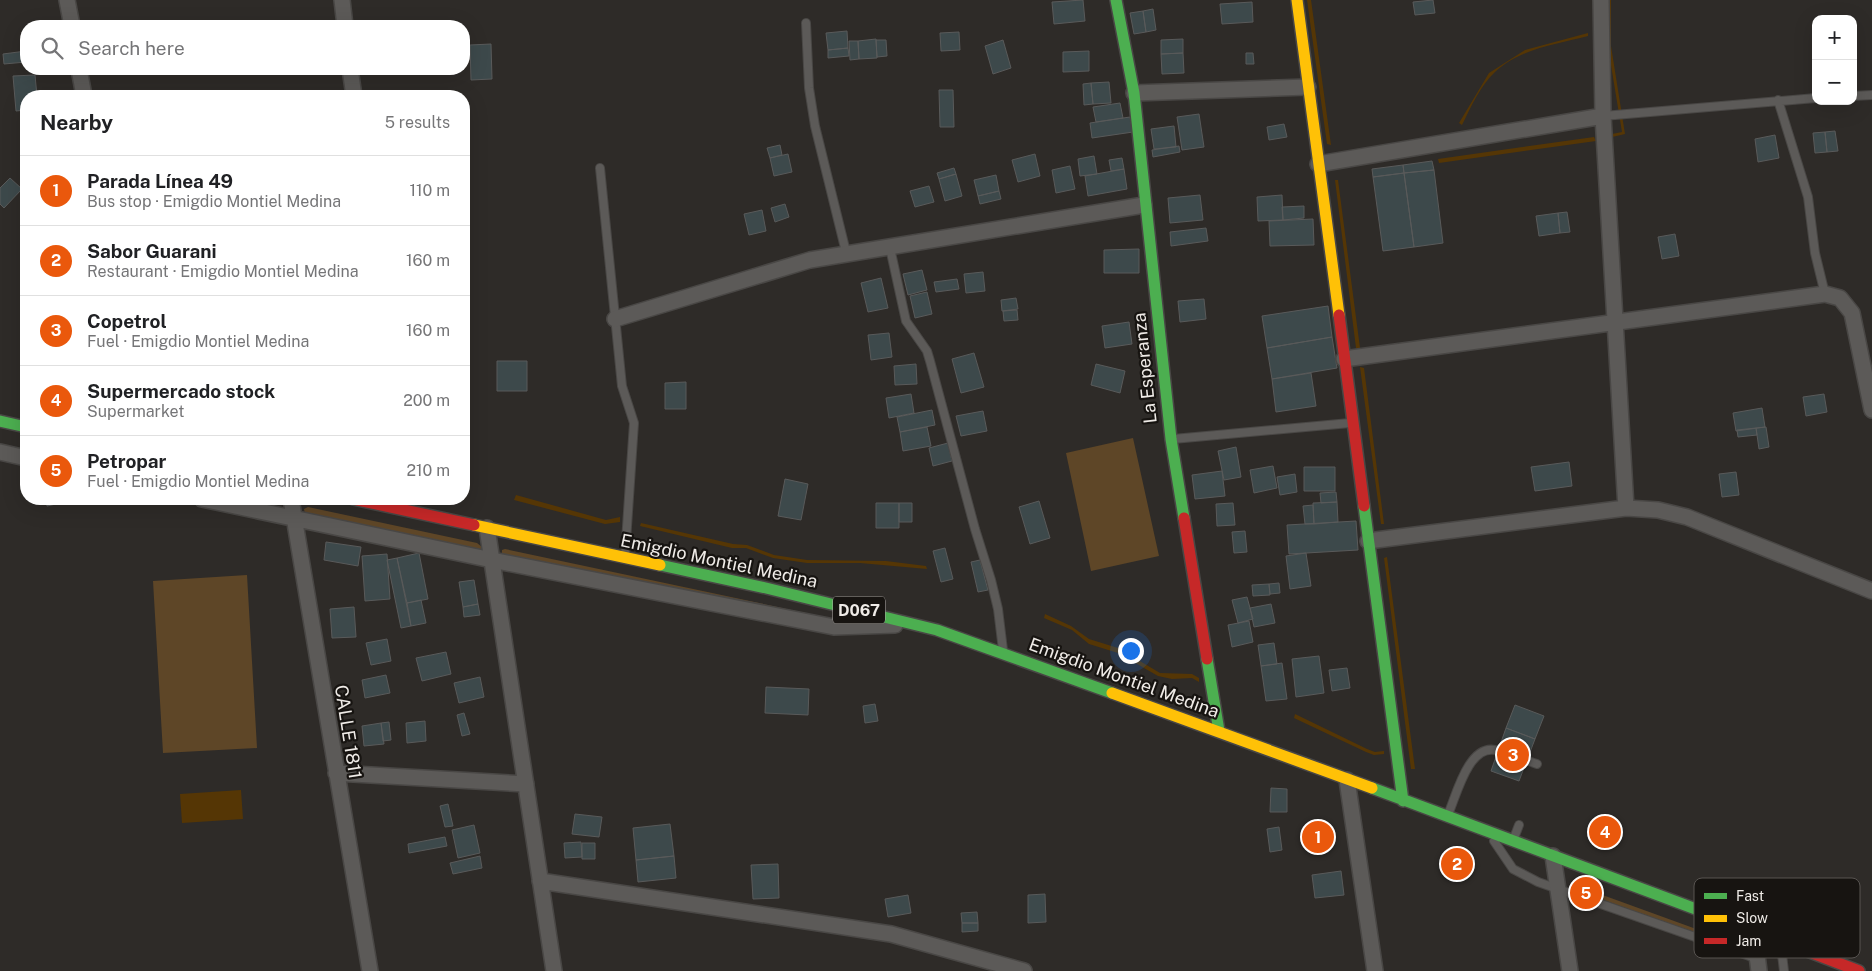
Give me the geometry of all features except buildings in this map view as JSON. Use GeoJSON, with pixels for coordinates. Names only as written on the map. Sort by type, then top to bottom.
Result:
{"type":"FeatureCollection","features":[{"type":"Feature","properties":{"kind":"main road","name":"La Esperanza"},"geometry":{"type":"LineString","coordinates":[[1116,0],[1134,93],[1144,205],[1171,439],[1219,731]]}},
{"type":"Feature","properties":{"kind":"main road"},"geometry":{"type":"LineString","coordinates":[[1297,0],[1403,801]]}},
{"type":"Feature","properties":{"kind":"main road"},"geometry":{"type":"LineString","coordinates":[[0,421],[20,426]]}},
{"type":"Feature","properties":{"kind":"main road","name":"Emigdio Montiel Medina"},"geometry":{"type":"LineString","coordinates":[[405,505],[487,528],[766,588],[915,624],[1003,652],[1219,731],[1403,801],[1478,826],[1694,909]]}},
{"type":"Feature","properties":{"kind":"main road","name":"Emigdio Montiel Medina"},"geometry":{"type":"LineString","coordinates":[[1818,958],[1840,967],[1859,971]]}},
{"type":"Feature","properties":{"kind":"street"},"geometry":{"type":"LineString","coordinates":[[67,0],[71,20]]}},
{"type":"Feature","properties":{"kind":"street"},"geometry":{"type":"LineString","coordinates":[[342,0],[344,20]]}},
{"type":"Feature","properties":{"kind":"street"},"geometry":{"type":"LineString","coordinates":[[1601,0],[1603,116],[1626,508]]}},
{"type":"Feature","properties":{"kind":"street"},"geometry":{"type":"LineString","coordinates":[[80,75],[83,90]]}},
{"type":"Feature","properties":{"kind":"street"},"geometry":{"type":"LineString","coordinates":[[351,75],[353,90]]}},
{"type":"Feature","properties":{"kind":"street"},"geometry":{"type":"LineString","coordinates":[[1134,93],[1308,86]]}},
{"type":"Feature","properties":{"kind":"street"},"geometry":{"type":"LineString","coordinates":[[1318,164],[1603,116]]}},
{"type":"Feature","properties":{"kind":"street"},"geometry":{"type":"LineString","coordinates":[[615,319],[810,260],[846,252],[890,248],[1144,205]]}},
{"type":"Feature","properties":{"kind":"street"},"geometry":{"type":"LineString","coordinates":[[1344,358],[1825,294],[1840,298],[1852,313],[1872,410]]}},
{"type":"Feature","properties":{"kind":"street"},"geometry":{"type":"LineString","coordinates":[[0,452],[20,457]]}},
{"type":"Feature","properties":{"kind":"street"},"geometry":{"type":"LineString","coordinates":[[228,505],[492,560],[834,627],[915,624]]}},
{"type":"Feature","properties":{"kind":"street","name":"CALLE 1811"},"geometry":{"type":"LineString","coordinates":[[292,505],[370,971]]}},
{"type":"Feature","properties":{"kind":"street"},"geometry":{"type":"LineString","coordinates":[[1368,541],[1626,508],[1658,510],[1687,517],[1872,591]]}},
{"type":"Feature","properties":{"kind":"street"},"geometry":{"type":"LineString","coordinates":[[487,528],[554,971]]}},
{"type":"Feature","properties":{"kind":"street"},"geometry":{"type":"LineString","coordinates":[[336,774],[526,784]]}},
{"type":"Feature","properties":{"kind":"street"},"geometry":{"type":"LineString","coordinates":[[1347,780],[1375,971]]}},
{"type":"Feature","properties":{"kind":"street"},"geometry":{"type":"LineString","coordinates":[[1553,856],[1570,971]]}},
{"type":"Feature","properties":{"kind":"street"},"geometry":{"type":"LineString","coordinates":[[540,881],[891,934],[1024,971]]}},
{"type":"Feature","properties":{"kind":"lane"},"geometry":{"type":"LineString","coordinates":[[806,24],[809,88],[815,126],[846,252]]}},
{"type":"Feature","properties":{"kind":"lane"},"geometry":{"type":"LineString","coordinates":[[1857,96],[1872,94]]}},
{"type":"Feature","properties":{"kind":"lane"},"geometry":{"type":"LineString","coordinates":[[1603,116],[1812,98]]}},
{"type":"Feature","properties":{"kind":"lane"},"geometry":{"type":"LineString","coordinates":[[1778,100],[1808,197],[1815,253],[1825,294]]}},
{"type":"Feature","properties":{"kind":"lane"},"geometry":{"type":"LineString","coordinates":[[600,168],[622,386],[632,414],[635,432],[624,558]]}},
{"type":"Feature","properties":{"kind":"lane"},"geometry":{"type":"LineString","coordinates":[[890,248],[906,321],[927,352],[930,362],[975,529],[995,595],[1003,652]]}},
{"type":"Feature","properties":{"kind":"lane"},"geometry":{"type":"LineString","coordinates":[[1171,439],[1353,423]]}},
{"type":"Feature","properties":{"kind":"lane"},"geometry":{"type":"LineString","coordinates":[[1447,816],[1470,761],[1481,753],[1494,749],[1537,764]]}},
{"type":"Feature","properties":{"kind":"lane"},"geometry":{"type":"LineString","coordinates":[[1513,840],[1518,825]]}},
{"type":"Feature","properties":{"kind":"lane"},"geometry":{"type":"LineString","coordinates":[[1478,826],[1500,846],[1514,869],[1538,882],[1694,941]]}},
{"type":"Feature","properties":{"kind":"lane"},"geometry":{"type":"LineString","coordinates":[[1740,958],[1758,965]]}},
{"type":"Feature","properties":{"kind":"lane"},"geometry":{"type":"LineString","coordinates":[[1782,958],[1784,971]]}},
{"type":"Feature","properties":{"kind":"shaded area"},"geometry":{"type":"Polygon","coordinates":[[[1307,0],[1311,0],[1331,145],[1327,144],[1307,0]]]}},
{"type":"Feature","properties":{"kind":"shaded area"},"geometry":{"type":"Polygon","coordinates":[[[1608,0],[1611,0],[1611,46],[1625,134],[1608,138],[1607,135],[1622,132],[1608,47],[1608,0]]]}},
{"type":"Feature","properties":{"kind":"shaded area"},"geometry":{"type":"Polygon","coordinates":[[[1588,33],[1588,36],[1539,48],[1505,64],[1485,84],[1462,125],[1459,123],[1489,73],[1525,50],[1588,33]]]}},
{"type":"Feature","properties":{"kind":"shaded area"},"geometry":{"type":"Polygon","coordinates":[[[1594,137],[1596,141],[1439,163],[1438,159],[1594,137]]]}},
{"type":"Feature","properties":{"kind":"shaded area"},"geometry":{"type":"Polygon","coordinates":[[[1335,180],[1338,180],[1360,348],[1356,348],[1335,180]]]}},
{"type":"Feature","properties":{"kind":"shaded area"},"geometry":{"type":"Polygon","coordinates":[[[1360,367],[1364,368],[1384,524],[1381,524],[1360,367]]]}},
{"type":"Feature","properties":{"kind":"shaded area"},"geometry":{"type":"Polygon","coordinates":[[[1133,438],[1159,556],[1091,571],[1066,453],[1133,438]]]}},
{"type":"Feature","properties":{"kind":"shaded area"},"geometry":{"type":"Polygon","coordinates":[[[516,495],[606,520],[620,517],[620,522],[605,524],[514,500],[516,495]]]}},
{"type":"Feature","properties":{"kind":"shaded area"},"geometry":{"type":"Polygon","coordinates":[[[308,507],[477,543],[483,550],[305,514],[304,509],[308,507]]]}},
{"type":"Feature","properties":{"kind":"shaded area"},"geometry":{"type":"Polygon","coordinates":[[[641,523],[733,544],[747,545],[774,555],[807,560],[886,561],[926,566],[927,569],[860,563],[807,563],[773,558],[746,548],[732,548],[640,526],[641,523]]]}},
{"type":"Feature","properties":{"kind":"shaded area"},"geometry":{"type":"Polygon","coordinates":[[[505,549],[848,622],[502,555],[502,550],[505,549]]]}},
{"type":"Feature","properties":{"kind":"shaded area"},"geometry":{"type":"Polygon","coordinates":[[[1387,557],[1415,769],[1411,769],[1384,558],[1387,557]]]}},
{"type":"Feature","properties":{"kind":"shaded area"},"geometry":{"type":"Polygon","coordinates":[[[247,575],[257,748],[163,753],[153,581],[247,575]]]}},
{"type":"Feature","properties":{"kind":"shaded area"},"geometry":{"type":"Polygon","coordinates":[[[1045,614],[1071,626],[1089,639],[1118,648],[1160,673],[1192,674],[1199,678],[1199,682],[1192,678],[1172,679],[1158,676],[1118,653],[1089,644],[1072,630],[1044,618],[1045,614]]]}},
{"type":"Feature","properties":{"kind":"shaded area"},"geometry":{"type":"Polygon","coordinates":[[[1295,714],[1367,749],[1375,752],[1384,751],[1384,754],[1374,755],[1366,752],[1294,718],[1295,714]]]}},
{"type":"Feature","properties":{"kind":"shaded area"},"geometry":{"type":"Polygon","coordinates":[[[241,790],[243,819],[182,823],[180,794],[241,790]]]}},
{"type":"Feature","properties":{"kind":"shaded area"},"geometry":{"type":"Polygon","coordinates":[[[1575,885],[1694,928],[1694,933],[1579,891],[1575,888],[1575,885]]]}},
{"type":"Feature","properties":{"kind":"traffic: fast"},"geometry":{"type":"LineString","coordinates":[[1116,0],[1134,93],[1171,439],[1184,518]]}},
{"type":"Feature","properties":{"kind":"traffic: fast"},"geometry":{"type":"LineString","coordinates":[[0,421],[20,426]]}},
{"type":"Feature","properties":{"kind":"traffic: fast"},"geometry":{"type":"LineString","coordinates":[[1364,506],[1403,801]]}},
{"type":"Feature","properties":{"kind":"traffic: fast"},"geometry":{"type":"LineString","coordinates":[[660,565],[766,588],[937,630],[1112,693]]}},
{"type":"Feature","properties":{"kind":"traffic: fast"},"geometry":{"type":"LineString","coordinates":[[1207,659],[1219,731]]}},
{"type":"Feature","properties":{"kind":"traffic: fast"},"geometry":{"type":"LineString","coordinates":[[1372,788],[1694,908]]}},
{"type":"Feature","properties":{"kind":"traffic: slow"},"geometry":{"type":"LineString","coordinates":[[1297,0],[1339,315]]}},
{"type":"Feature","properties":{"kind":"traffic: slow"},"geometry":{"type":"LineString","coordinates":[[474,525],[660,565]]}},
{"type":"Feature","properties":{"kind":"traffic: slow"},"geometry":{"type":"LineString","coordinates":[[1112,693],[1372,788]]}},
{"type":"Feature","properties":{"kind":"traffic: jam"},"geometry":{"type":"LineString","coordinates":[[1339,315],[1364,506]]}},
{"type":"Feature","properties":{"kind":"traffic: jam"},"geometry":{"type":"LineString","coordinates":[[381,505],[474,525]]}},
{"type":"Feature","properties":{"kind":"traffic: jam"},"geometry":{"type":"LineString","coordinates":[[1184,518],[1207,659]]}},
{"type":"Feature","properties":{"kind":"traffic: jam"},"geometry":{"type":"LineString","coordinates":[[1825,958],[1859,971]]}},
{"type":"Feature","properties":{"kind":"place","name":"Copetrol"},"geometry":{"type":"Point","coordinates":[1513,755]}},
{"type":"Feature","properties":{"kind":"place","name":"Supermercado stock"},"geometry":{"type":"Point","coordinates":[1605,832]}},
{"type":"Feature","properties":{"kind":"place","name":"Parada Línea 49"},"geometry":{"type":"Point","coordinates":[1318,837]}},
{"type":"Feature","properties":{"kind":"place","name":"Sabor Guarani"},"geometry":{"type":"Point","coordinates":[1457,864]}},
{"type":"Feature","properties":{"kind":"place","name":"Petropar"},"geometry":{"type":"Point","coordinates":[1586,893]}}]}
